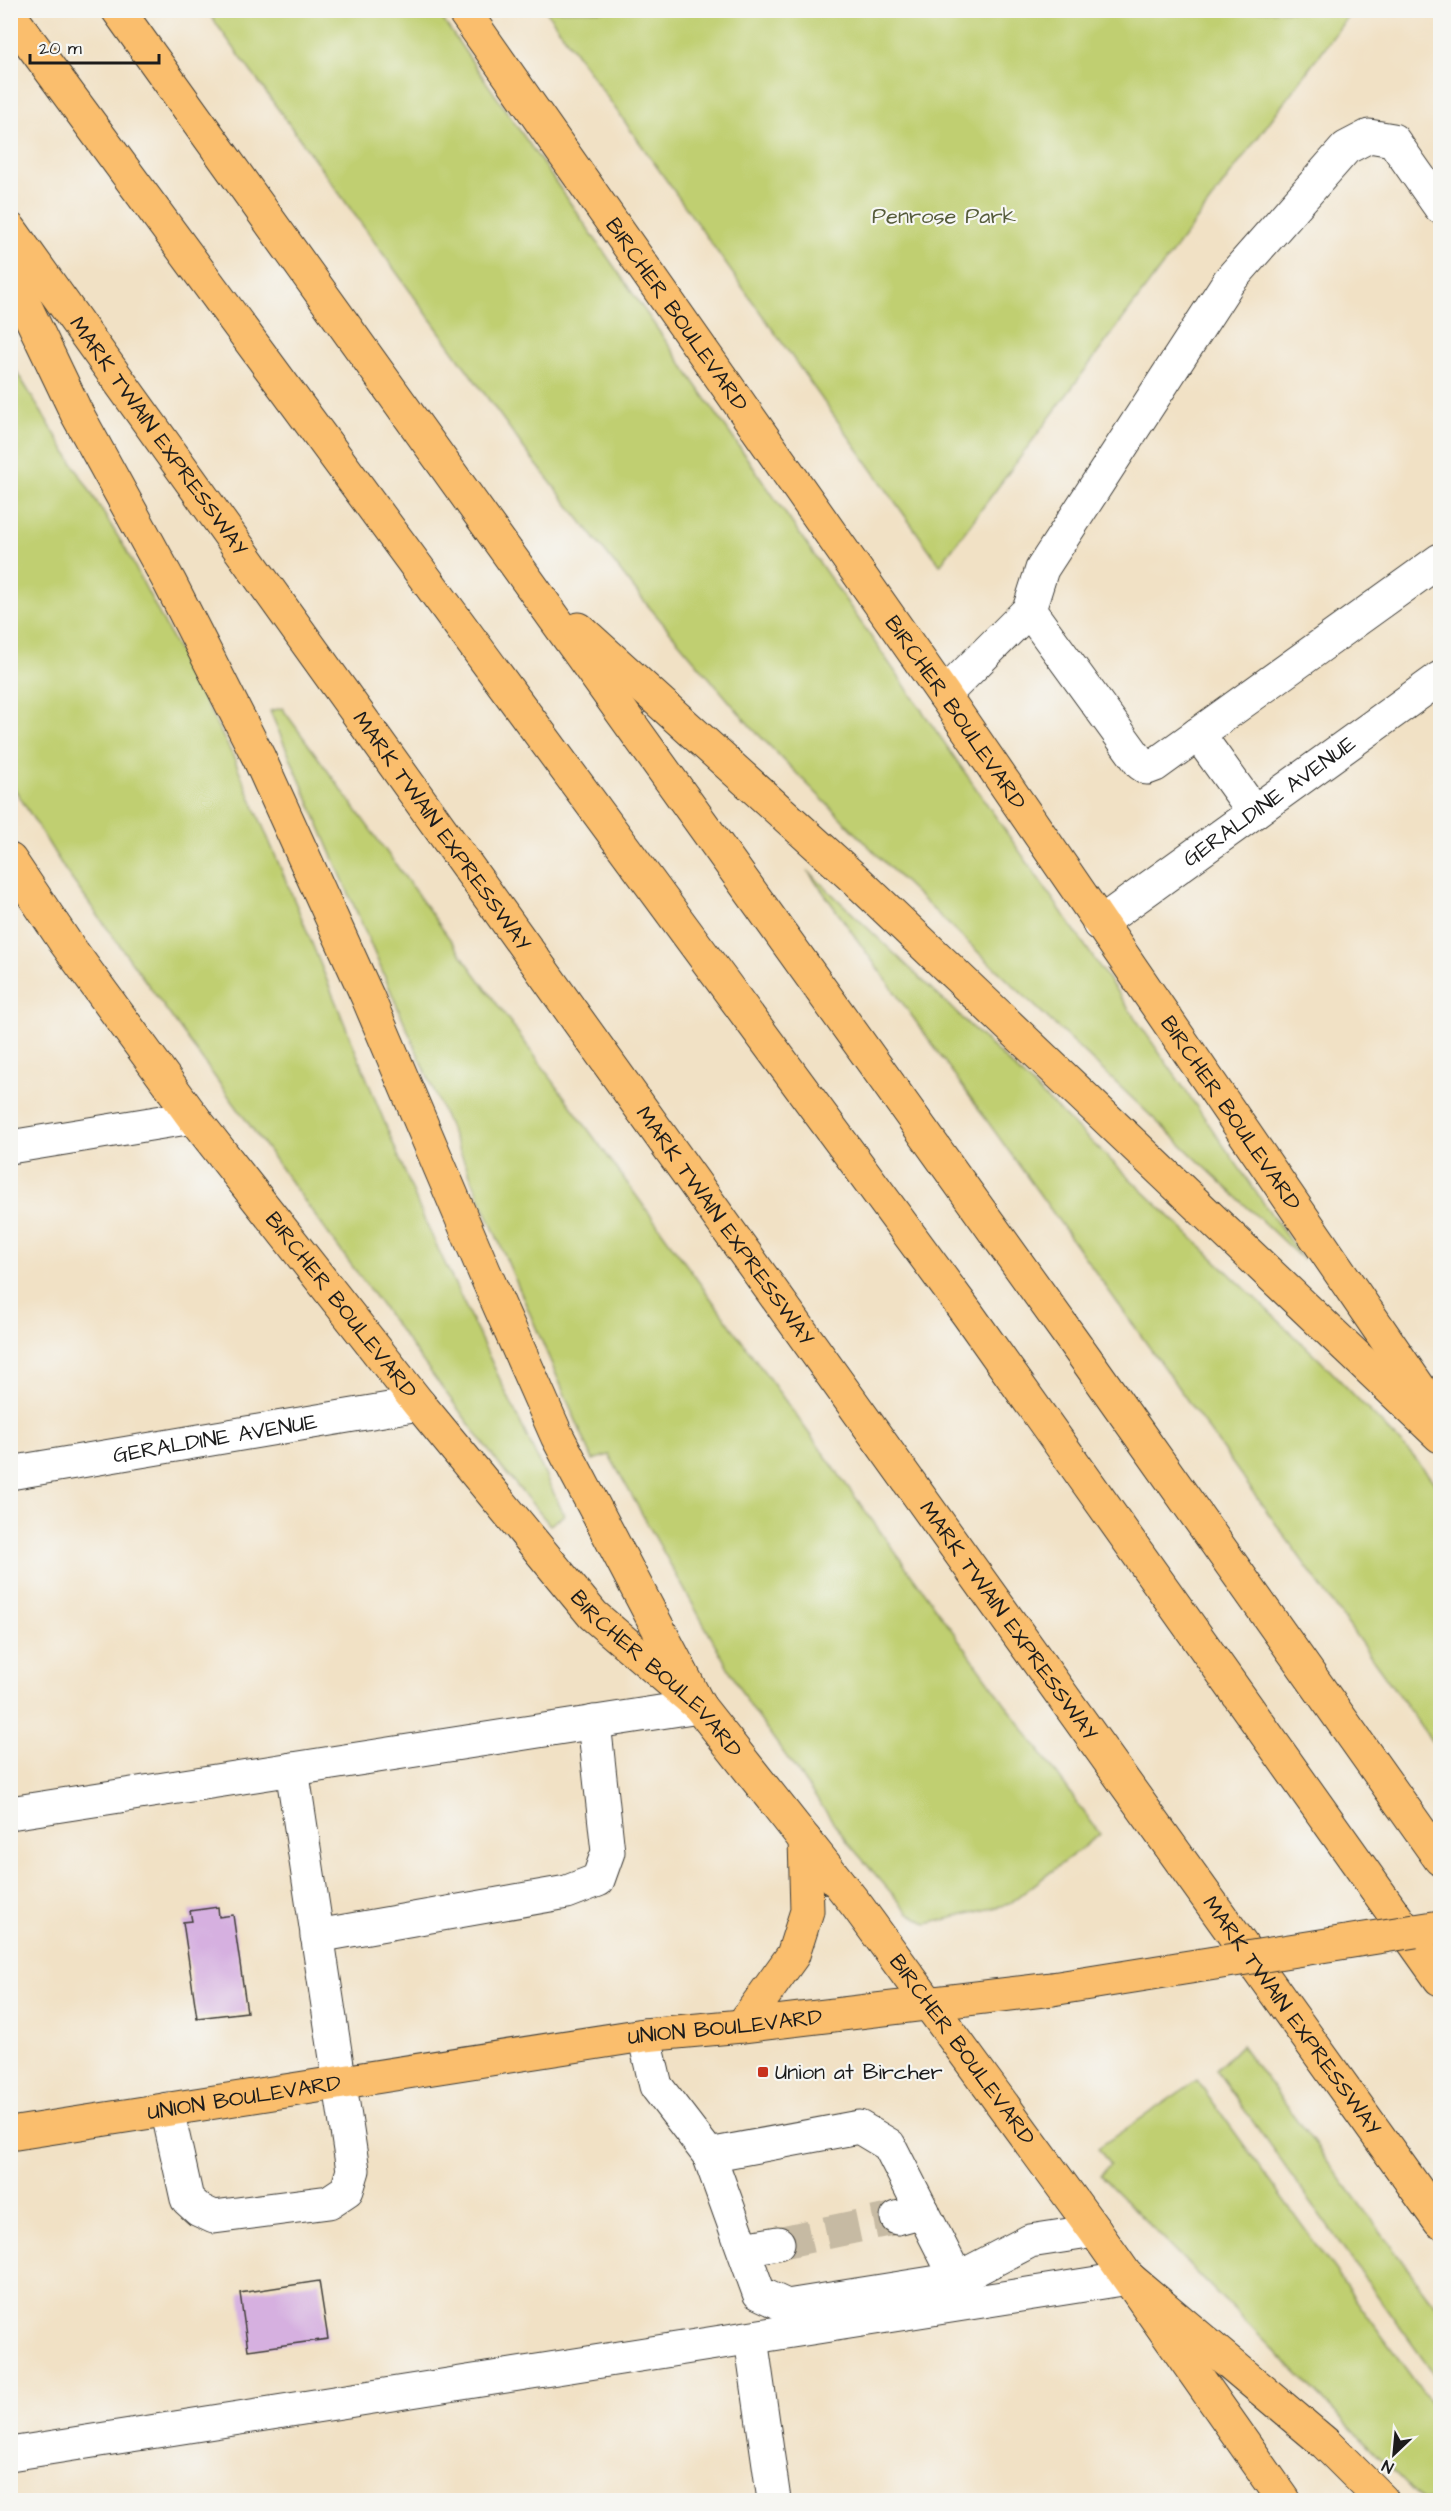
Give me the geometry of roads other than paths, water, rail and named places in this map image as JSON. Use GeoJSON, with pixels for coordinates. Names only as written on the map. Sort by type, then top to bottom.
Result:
{"type":"FeatureCollection","features":[{"type":"Feature","properties":{"kind":"main road"},"geometry":{"type":"LineString","coordinates":[[118,10],[1440,1859]]}},
{"type":"Feature","properties":{"kind":"main road","name":"BIRCHER BOULEVARD"},"geometry":{"type":"LineString","coordinates":[[463,10],[944,695],[1440,1418]]}},
{"type":"Feature","properties":{"kind":"main road"},"geometry":{"type":"LineString","coordinates":[[10,15],[967,1313],[1440,1980]]}},
{"type":"Feature","properties":{"kind":"main road","name":"MARK TWAIN EXPRESSWAY"},"geometry":{"type":"LineString","coordinates":[[10,229],[1440,2222]]}},
{"type":"Feature","properties":{"kind":"main road"},"geometry":{"type":"LineString","coordinates":[[10,274],[76,412],[164,573],[259,758],[368,998],[557,1436],[699,1706]]}},
{"type":"Feature","properties":{"kind":"main road"},"geometry":{"type":"LineString","coordinates":[[530,584],[856,880],[1440,1436]]}},
{"type":"Feature","properties":{"kind":"main road","name":"BIRCHER BOULEVARD"},"geometry":{"type":"LineString","coordinates":[[10,860],[65,942],[194,1117],[419,1404],[593,1615],[699,1706],[805,1840],[930,2002],[1130,2278],[1284,2500]]}},
{"type":"Feature","properties":{"kind":"main road"},"geometry":{"type":"LineString","coordinates":[[742,2026],[793,1956],[807,1911],[805,1840]]}},
{"type":"Feature","properties":{"kind":"main road","name":"UNION BOULEVARD"},"geometry":{"type":"LineString","coordinates":[[10,2134],[644,2035],[742,2026],[1052,1989],[1440,1927]]}},
{"type":"Feature","properties":{"kind":"main road"},"geometry":{"type":"LineString","coordinates":[[1130,2278],[1325,2443],[1382,2500]]}},
{"type":"Feature","properties":{"kind":"street"},"geometry":{"type":"LineString","coordinates":[[944,695],[1029,610],[1042,568],[1229,281],[1346,148],[1369,136],[1394,140],[1440,207]]}},
{"type":"Feature","properties":{"kind":"street"},"geometry":{"type":"LineString","coordinates":[[1029,610],[1141,765],[1147,768],[1155,765],[1440,560]]}},
{"type":"Feature","properties":{"kind":"street","name":"GERALDINE AVENUE"},"geometry":{"type":"LineString","coordinates":[[1099,924],[1440,678]]}},
{"type":"Feature","properties":{"kind":"street"},"geometry":{"type":"LineString","coordinates":[[1198,734],[1254,812]]}},
{"type":"Feature","properties":{"kind":"street"},"geometry":{"type":"LineString","coordinates":[[10,1147],[194,1117]]}},
{"type":"Feature","properties":{"kind":"street","name":"GERALDINE AVENUE"},"geometry":{"type":"LineString","coordinates":[[10,1473],[419,1404]]}},
{"type":"Feature","properties":{"kind":"street"},"geometry":{"type":"LineString","coordinates":[[10,1813],[699,1706]]}},
{"type":"Feature","properties":{"kind":"street"},"geometry":{"type":"LineString","coordinates":[[317,1936],[567,1892],[598,1880],[608,1852],[594,1722]]}},
{"type":"Feature","properties":{"kind":"street"},"geometry":{"type":"LineString","coordinates":[[167,2109],[187,2199],[199,2210],[214,2217],[329,2202],[347,2190],[353,2170],[292,1769]]}},
{"type":"Feature","properties":{"kind":"street"},"geometry":{"type":"LineString","coordinates":[[644,2035],[656,2086],[709,2155],[759,2293],[787,2306],[957,2279],[1030,2241],[1095,2230]]}},
{"type":"Feature","properties":{"kind":"street"},"geometry":{"type":"LineString","coordinates":[[709,2155],[859,2127],[889,2145],[910,2214],[957,2279]]}},
{"type":"Feature","properties":{"kind":"street"},"geometry":{"type":"LineString","coordinates":[[744,2248],[778,2242]]}},
{"type":"Feature","properties":{"kind":"street"},"geometry":{"type":"LineString","coordinates":[[10,2454],[1130,2278]]}},
{"type":"Feature","properties":{"kind":"street"},"geometry":{"type":"LineString","coordinates":[[751,2338],[774,2500]]}},
{"type":"Feature","properties":{"kind":"tunnel"},"geometry":{"type":"LineString","coordinates":[[778,2243],[897,2218]]}},
{"type":"Feature","properties":{"kind":"place","name":"Union at Bircher"},"geometry":{"type":"Point","coordinates":[763,2072]}},
{"type":"Feature","properties":{"kind":"park label","name":"Penrose Park"},"geometry":{"type":"Point","coordinates":[944,216]}}]}
